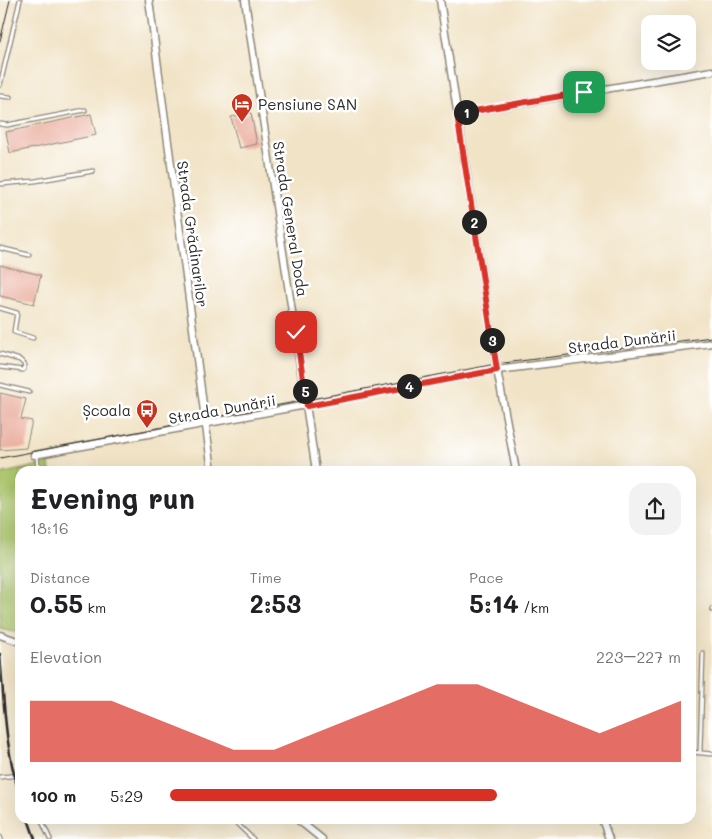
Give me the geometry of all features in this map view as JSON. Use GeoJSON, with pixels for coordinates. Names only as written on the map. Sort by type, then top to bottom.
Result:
{"type":"FeatureCollection","features":[{"type":"Feature","properties":{"kind":"street","name":"Strada Grădinarilor"},"geometry":{"type":"LineString","coordinates":[[149,0],[211,466]]}},
{"type":"Feature","properties":{"kind":"street","name":"Strada General Doda"},"geometry":{"type":"LineString","coordinates":[[245,0],[315,466]]}},
{"type":"Feature","properties":{"kind":"street"},"geometry":{"type":"LineString","coordinates":[[440,0],[497,370],[515,466]]}},
{"type":"Feature","properties":{"kind":"street"},"geometry":{"type":"LineString","coordinates":[[457,114],[712,71]]}},
{"type":"Feature","properties":{"kind":"street","name":"Strada Dunării"},"geometry":{"type":"LineString","coordinates":[[36,455],[497,370],[712,343]]}},
{"type":"Feature","properties":{"kind":"street"},"geometry":{"type":"LineString","coordinates":[[0,636],[15,640]]}},
{"type":"Feature","properties":{"kind":"street"},"geometry":{"type":"LineString","coordinates":[[303,824],[322,839]]}},
{"type":"Feature","properties":{"kind":"street"},"geometry":{"type":"LineString","coordinates":[[604,824],[609,839]]}},
{"type":"Feature","properties":{"kind":"lane"},"geometry":{"type":"LineString","coordinates":[[0,85],[20,0]]}},
{"type":"Feature","properties":{"kind":"lane"},"geometry":{"type":"LineString","coordinates":[[0,96],[10,98]]}},
{"type":"Feature","properties":{"kind":"lane"},"geometry":{"type":"LineString","coordinates":[[0,124],[7,125],[85,110]]}},
{"type":"Feature","properties":{"kind":"lane"},"geometry":{"type":"LineString","coordinates":[[0,184],[35,181],[93,171]]}},
{"type":"Feature","properties":{"kind":"lane"},"geometry":{"type":"LineString","coordinates":[[0,248],[29,255]]}},
{"type":"Feature","properties":{"kind":"lane"},"geometry":{"type":"LineString","coordinates":[[0,308],[17,313],[14,332],[33,338]]}},
{"type":"Feature","properties":{"kind":"lane"},"geometry":{"type":"LineString","coordinates":[[0,354],[20,360],[25,365],[23,370],[19,371],[0,367]]}},
{"type":"Feature","properties":{"kind":"lane"},"geometry":{"type":"LineString","coordinates":[[0,385],[29,392]]}},
{"type":"Feature","properties":{"kind":"lane"},"geometry":{"type":"LineString","coordinates":[[36,455],[37,466]]}},
{"type":"Feature","properties":{"kind":"lane"},"geometry":{"type":"LineString","coordinates":[[700,752],[703,653]]}},
{"type":"Feature","properties":{"kind":"lane"},"geometry":{"type":"LineString","coordinates":[[696,752],[712,754]]}},
{"type":"Feature","properties":{"kind":"lane"},"geometry":{"type":"LineString","coordinates":[[0,777],[15,776]]}},
{"type":"Feature","properties":{"kind":"lane"},"geometry":{"type":"LineString","coordinates":[[43,824],[50,839]]}},
{"type":"Feature","properties":{"kind":"lane"},"geometry":{"type":"LineString","coordinates":[[237,824],[253,839]]}},
{"type":"Feature","properties":{"kind":"green space"},"geometry":{"type":"Polygon","coordinates":[[[49,463],[49,466],[36,466],[49,463]]]}},
{"type":"Feature","properties":{"kind":"green space"},"geometry":{"type":"Polygon","coordinates":[[[15,471],[15,632],[0,629],[0,474],[15,471]]]}},
{"type":"Feature","properties":{"kind":"building"},"geometry":{"type":"Polygon","coordinates":[[[251,113],[257,144],[239,148],[231,117],[251,113]]]}},
{"type":"Feature","properties":{"kind":"building"},"geometry":{"type":"Polygon","coordinates":[[[91,114],[96,135],[10,153],[6,132],[91,114]]]}},
{"type":"Feature","properties":{"kind":"building"},"geometry":{"type":"Polygon","coordinates":[[[0,265],[41,275],[34,304],[0,296],[0,265]]]}},
{"type":"Feature","properties":{"kind":"building"},"geometry":{"type":"Polygon","coordinates":[[[0,393],[26,399],[21,419],[32,421],[26,448],[0,450],[0,393]]]}},
{"type":"Feature","properties":{"kind":"tram line"},"geometry":{"type":"LineString","coordinates":[[0,41],[10,0]]}},
{"type":"Feature","properties":{"kind":"tram line"},"geometry":{"type":"LineString","coordinates":[[0,458],[496,364],[712,337]]}},
{"type":"Feature","properties":{"kind":"railway"},"geometry":{"type":"LineString","coordinates":[[0,654],[8,743],[15,778]]}},
{"type":"Feature","properties":{"kind":"railway"},"geometry":{"type":"LineString","coordinates":[[30,824],[35,839]]}},
{"type":"Feature","properties":{"kind":"place","name":"Pensiune SAN"},"geometry":{"type":"Point","coordinates":[242,123]}},
{"type":"Feature","properties":{"kind":"place","name":"Școala"},"geometry":{"type":"Point","coordinates":[147,429]}},
{"type":"Feature","properties":{"kind":"route"},"geometry":{"type":"LineString","coordinates":[[296,332],[307,406],[497,370],[457,114],[584,92]]}}]}
